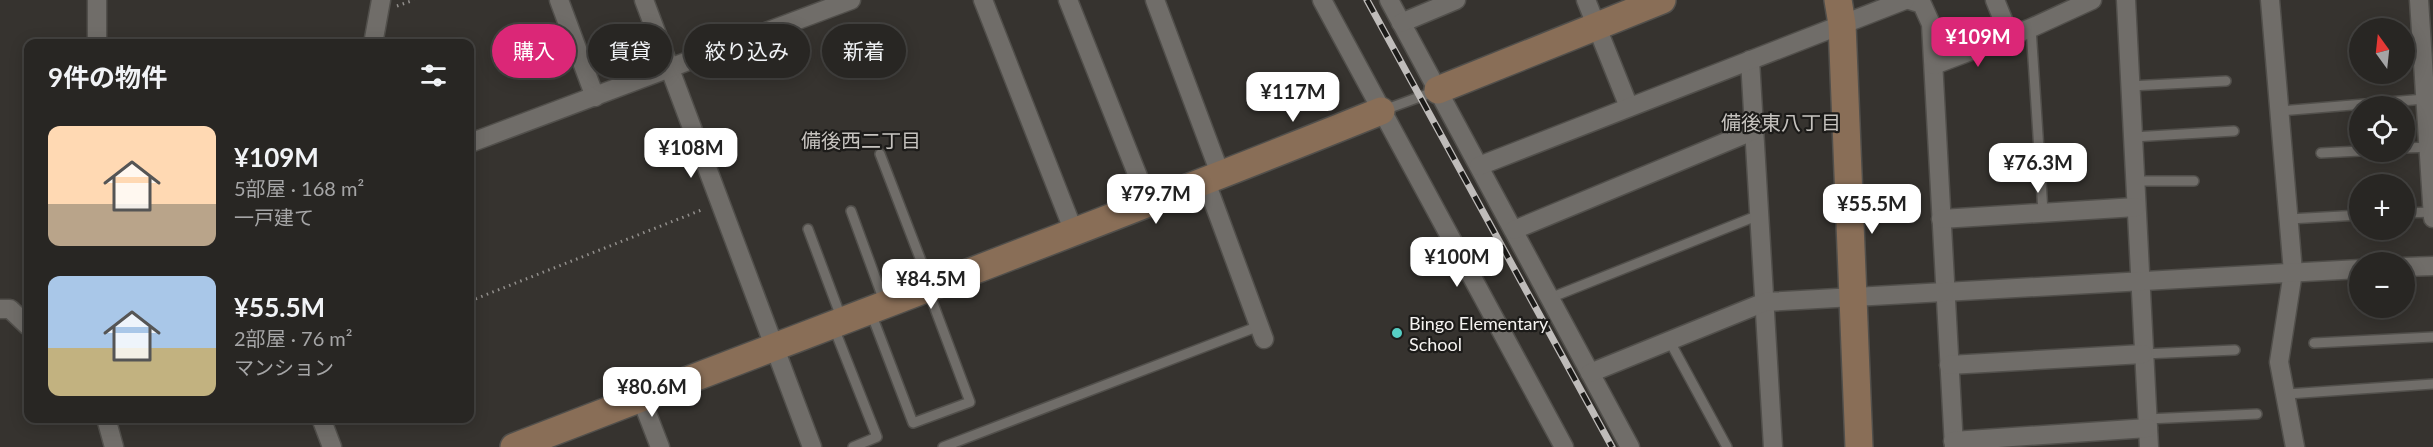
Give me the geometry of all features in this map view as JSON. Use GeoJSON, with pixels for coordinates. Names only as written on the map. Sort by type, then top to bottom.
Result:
{"type":"FeatureCollection","features":[{"type":"Feature","properties":{"kind":"street"},"geometry":{"type":"LineString","coordinates":[[97,0],[97,39]]}},
{"type":"Feature","properties":{"kind":"street"},"geometry":{"type":"LineString","coordinates":[[374,39],[381,0]]}},
{"type":"Feature","properties":{"kind":"street"},"geometry":{"type":"LineString","coordinates":[[559,0],[595,97]]}},
{"type":"Feature","properties":{"kind":"street"},"geometry":{"type":"LineString","coordinates":[[644,0],[653,24]]}},
{"type":"Feature","properties":{"kind":"street"},"geometry":{"type":"LineString","coordinates":[[672,67],[851,0]]}},
{"type":"Feature","properties":{"kind":"street"},"geometry":{"type":"LineString","coordinates":[[983,0],[1074,232]]}},
{"type":"Feature","properties":{"kind":"street"},"geometry":{"type":"LineString","coordinates":[[1068,0],[1149,204]]}},
{"type":"Feature","properties":{"kind":"street"},"geometry":{"type":"LineString","coordinates":[[1155,0],[1261,333]]}},
{"type":"Feature","properties":{"kind":"street"},"geometry":{"type":"LineString","coordinates":[[1322,0],[1564,447]]}},
{"type":"Feature","properties":{"kind":"street"},"geometry":{"type":"LineString","coordinates":[[1389,0],[1630,447]]}},
{"type":"Feature","properties":{"kind":"street"},"geometry":{"type":"LineString","coordinates":[[1401,23],[1456,0]]}},
{"type":"Feature","properties":{"kind":"street"},"geometry":{"type":"LineString","coordinates":[[1587,0],[1629,107]]}},
{"type":"Feature","properties":{"kind":"street"},"geometry":{"type":"LineString","coordinates":[[1438,90],[1662,0]]}},
{"type":"Feature","properties":{"kind":"street"},"geometry":{"type":"LineString","coordinates":[[1479,166],[1750,60],[1840,12],[1907,0],[1922,4],[1931,24],[1934,65],[1954,444],[2147,424]]}},
{"type":"Feature","properties":{"kind":"street"},"geometry":{"type":"LineString","coordinates":[[1995,0],[2010,37]]}},
{"type":"Feature","properties":{"kind":"street"},"geometry":{"type":"LineString","coordinates":[[1934,65],[2010,37],[2092,0]]}},
{"type":"Feature","properties":{"kind":"street"},"geometry":{"type":"LineString","coordinates":[[2126,0],[2149,447]]}},
{"type":"Feature","properties":{"kind":"street"},"geometry":{"type":"LineString","coordinates":[[2270,0],[2293,272],[2279,362],[2287,394],[2295,447]]}},
{"type":"Feature","properties":{"kind":"street"},"geometry":{"type":"LineString","coordinates":[[2419,0],[2431,147],[2433,218]]}},
{"type":"Feature","properties":{"kind":"street"},"geometry":{"type":"LineString","coordinates":[[1840,12],[1859,447]]}},
{"type":"Feature","properties":{"kind":"street"},"geometry":{"type":"LineString","coordinates":[[1750,60],[1765,302],[1769,447]]}},
{"type":"Feature","properties":{"kind":"street"},"geometry":{"type":"LineString","coordinates":[[672,76],[812,447]]}},
{"type":"Feature","properties":{"kind":"street"},"geometry":{"type":"LineString","coordinates":[[474,142],[643,78]]}},
{"type":"Feature","properties":{"kind":"street"},"geometry":{"type":"LineString","coordinates":[[514,447],[837,321],[1149,204],[1381,111]]}},
{"type":"Feature","properties":{"kind":"street"},"geometry":{"type":"LineString","coordinates":[[1514,230],[1755,130]]}},
{"type":"Feature","properties":{"kind":"street"},"geometry":{"type":"LineString","coordinates":[[1941,219],[2136,207]]}},
{"type":"Feature","properties":{"kind":"street"},"geometry":{"type":"LineString","coordinates":[[2415,267],[2433,266]]}},
{"type":"Feature","properties":{"kind":"street"},"geometry":{"type":"LineString","coordinates":[[1590,373],[1765,302],[2349,269]]}},
{"type":"Feature","properties":{"kind":"street"},"geometry":{"type":"LineString","coordinates":[[0,309],[10,309],[24,322]]}},
{"type":"Feature","properties":{"kind":"street"},"geometry":{"type":"LineString","coordinates":[[1949,365],[2143,354]]}},
{"type":"Feature","properties":{"kind":"street"},"geometry":{"type":"LineString","coordinates":[[641,398],[660,447]]}},
{"type":"Feature","properties":{"kind":"street"},"geometry":{"type":"LineString","coordinates":[[107,423],[114,447]]}},
{"type":"Feature","properties":{"kind":"street"},"geometry":{"type":"LineString","coordinates":[[323,423],[332,447]]}},
{"type":"Feature","properties":{"kind":"lane"},"geometry":{"type":"LineString","coordinates":[[2031,28],[2043,212]]}},
{"type":"Feature","properties":{"kind":"lane"},"geometry":{"type":"LineString","coordinates":[[2130,86],[2226,81]]}},
{"type":"Feature","properties":{"kind":"lane"},"geometry":{"type":"LineString","coordinates":[[2280,111],[2427,88]]}},
{"type":"Feature","properties":{"kind":"lane"},"geometry":{"type":"LineString","coordinates":[[1381,111],[1438,90]]}},
{"type":"Feature","properties":{"kind":"lane"},"geometry":{"type":"LineString","coordinates":[[2133,137],[2234,131]]}},
{"type":"Feature","properties":{"kind":"lane"},"geometry":{"type":"LineString","coordinates":[[2415,148],[2431,147]]}},
{"type":"Feature","properties":{"kind":"lane"},"geometry":{"type":"LineString","coordinates":[[2320,153],[2349,152]]}},
{"type":"Feature","properties":{"kind":"lane"},"geometry":{"type":"LineString","coordinates":[[851,211],[877,306],[914,423],[970,402],[880,154]]}},
{"type":"Feature","properties":{"kind":"lane"},"geometry":{"type":"LineString","coordinates":[[2135,181],[2194,181]]}},
{"type":"Feature","properties":{"kind":"lane"},"geometry":{"type":"LineString","coordinates":[[2415,213],[2433,212]]}},
{"type":"Feature","properties":{"kind":"lane"},"geometry":{"type":"LineString","coordinates":[[1550,298],[1760,214]]}},
{"type":"Feature","properties":{"kind":"lane"},"geometry":{"type":"LineString","coordinates":[[2289,219],[2349,216]]}},
{"type":"Feature","properties":{"kind":"lane"},"geometry":{"type":"LineString","coordinates":[[808,229],[877,437],[853,447]]}},
{"type":"Feature","properties":{"kind":"lane"},"geometry":{"type":"LineString","coordinates":[[943,447],[1261,333]]}},
{"type":"Feature","properties":{"kind":"lane"},"geometry":{"type":"LineString","coordinates":[[2314,343],[2433,337]]}},
{"type":"Feature","properties":{"kind":"lane"},"geometry":{"type":"LineString","coordinates":[[1669,340],[1727,447]]}},
{"type":"Feature","properties":{"kind":"lane"},"geometry":{"type":"LineString","coordinates":[[2143,354],[2235,350]]}},
{"type":"Feature","properties":{"kind":"lane"},"geometry":{"type":"LineString","coordinates":[[2287,394],[2433,384]]}},
{"type":"Feature","properties":{"kind":"lane"},"geometry":{"type":"LineString","coordinates":[[2147,424],[2258,414]]}},
{"type":"Feature","properties":{"kind":"path"},"geometry":{"type":"LineString","coordinates":[[474,299],[719,203]]}},
{"type":"Feature","properties":{"kind":"railway"},"geometry":{"type":"LineString","coordinates":[[1367,0],[1612,447]]}},
{"type":"Feature","properties":{"kind":"place","name":"Bingo Elementary School"},"geometry":{"type":"Point","coordinates":[1397,333]}},
{"type":"Feature","properties":{"kind":"district","name":"備後東八丁目"},"geometry":{"type":"Point","coordinates":[1781,122]}},
{"type":"Feature","properties":{"kind":"district","name":"備後西二丁目"},"geometry":{"type":"Point","coordinates":[861,140]}}]}
